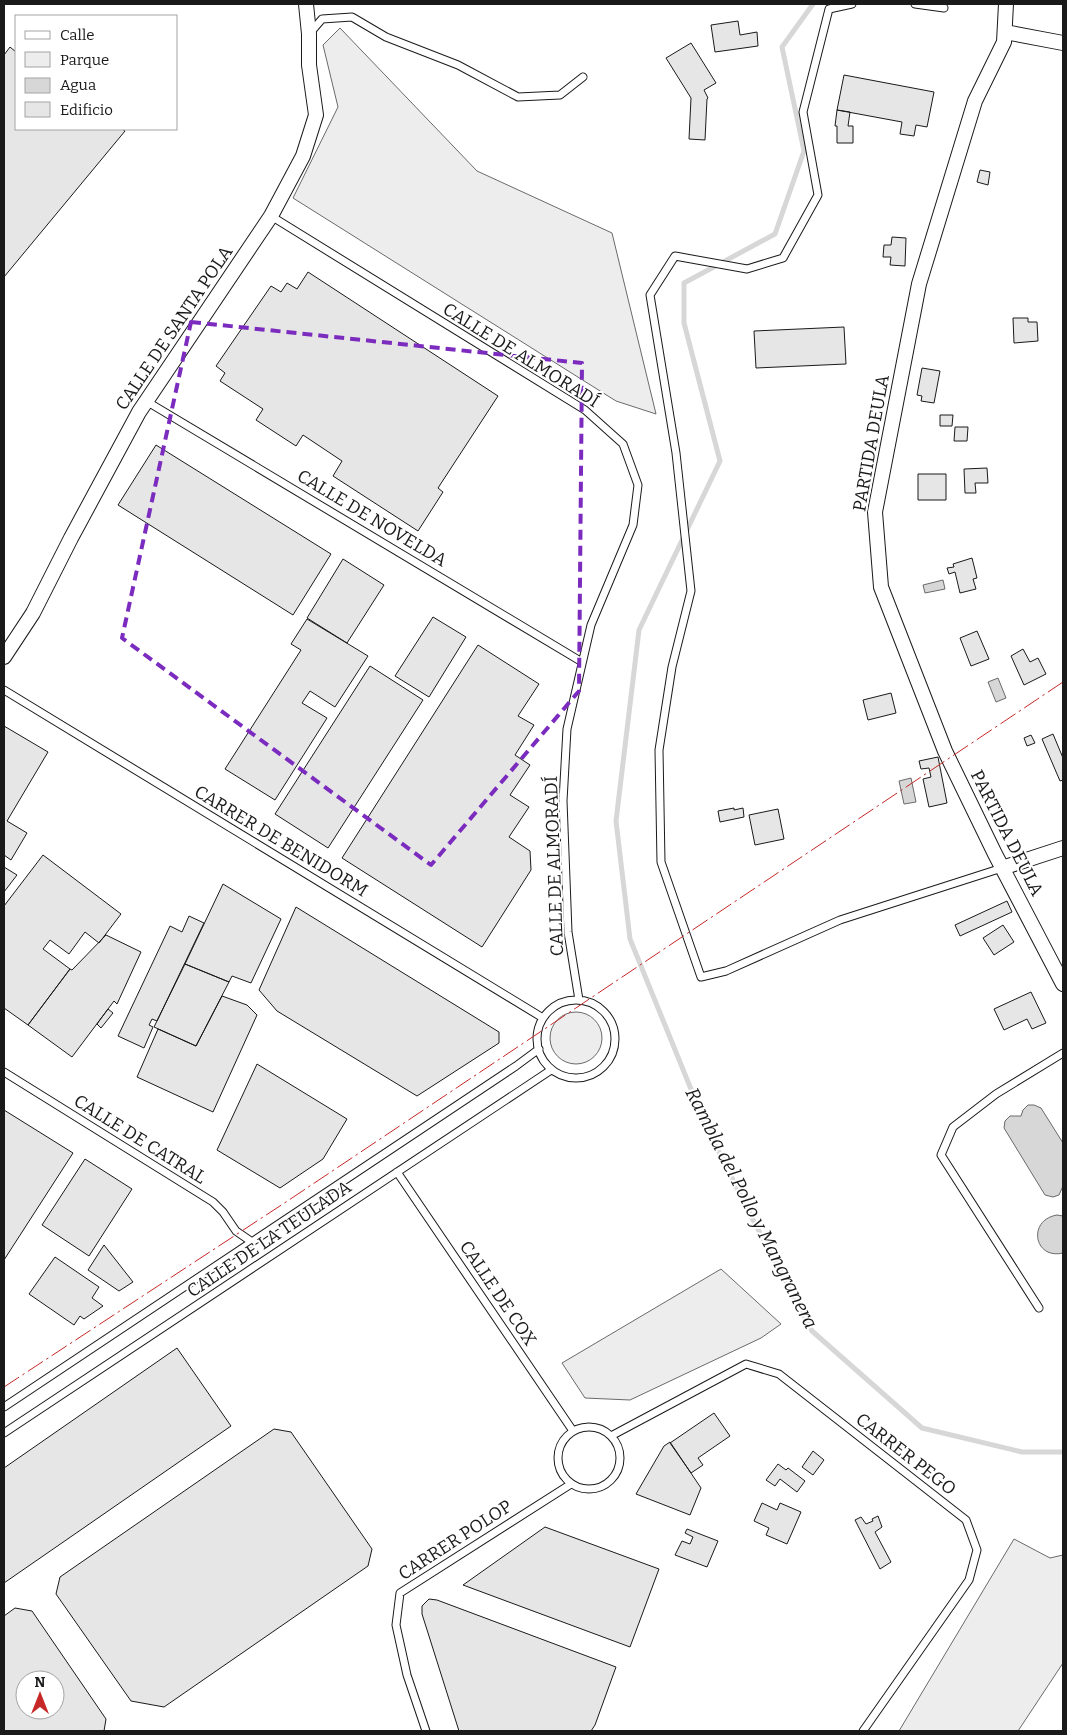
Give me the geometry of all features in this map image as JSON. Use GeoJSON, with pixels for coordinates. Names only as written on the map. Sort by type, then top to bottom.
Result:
{"type":"FeatureCollection","features":[{"type":"Feature","properties":{"kind":"street","name":"CALLE DE SANTA POLA"},"geometry":{"type":"LineString","coordinates":[[4,657],[33,613],[139,412],[271,216],[303,156],[316,115],[306,4]]}},
{"type":"Feature","properties":{"kind":"street","name":"PARTIDA DEULA"},"geometry":{"type":"LineString","coordinates":[[1006,4],[1004,42],[975,101],[919,284],[875,512],[881,587],[945,751],[1002,868],[1063,984]]}},
{"type":"Feature","properties":{"kind":"street"},"geometry":{"type":"LineString","coordinates":[[1005,32],[1063,43]]}},
{"type":"Feature","properties":{"kind":"street"},"geometry":{"type":"LineString","coordinates":[[1002,868],[1063,848]]}},
{"type":"Feature","properties":{"kind":"lane"},"geometry":{"type":"LineString","coordinates":[[852,4],[829,9],[803,112],[818,195],[783,258],[747,269],[675,256],[650,295],[676,454],[690,591],[672,667],[659,750],[661,862],[701,976],[726,971],[840,920],[1002,868]]}},
{"type":"Feature","properties":{"kind":"lane"},"geometry":{"type":"LineString","coordinates":[[914,4],[944,8]]}},
{"type":"Feature","properties":{"kind":"lane"},"geometry":{"type":"LineString","coordinates":[[310,34],[322,18],[352,17],[386,37],[458,65],[518,97],[560,95],[583,77]]}},
{"type":"Feature","properties":{"kind":"lane","name":"CALLE DE ALMORADÍ"},"geometry":{"type":"LineString","coordinates":[[271,216],[585,410],[623,444],[638,485],[633,525],[591,625],[567,729],[563,801],[568,932],[579,1000]]}},
{"type":"Feature","properties":{"kind":"lane","name":"CALLE DE NOVELDA"},"geometry":{"type":"LineString","coordinates":[[146,401],[582,662]]}},
{"type":"Feature","properties":{"kind":"lane","name":"CARRER DE BENIDORM"},"geometry":{"type":"LineString","coordinates":[[4,690],[543,1018]]}},
{"type":"Feature","properties":{"kind":"lane"},"geometry":{"type":"LineString","coordinates":[[579,1000],[592,1003],[608,1015],[614,1027],[616,1041],[608,1062],[601,1070],[589,1076],[576,1079],[563,1076],[551,1070],[544,1062],[537,1043],[538,1031],[548,1011],[560,1003],[579,1000]]}},
{"type":"Feature","properties":{"kind":"lane","name":"CALLE DE LA TEULADA"},"geometry":{"type":"LineString","coordinates":[[4,1407],[539,1049]]}},
{"type":"Feature","properties":{"kind":"lane"},"geometry":{"type":"LineString","coordinates":[[1040,1308],[942,1155],[953,1127],[996,1094],[1063,1053]]}},
{"type":"Feature","properties":{"kind":"lane","name":"CALLE DE LA TEULADA"},"geometry":{"type":"LineString","coordinates":[[4,1433],[551,1070]]}},
{"type":"Feature","properties":{"kind":"lane","name":"CALLE DE CATRAL"},"geometry":{"type":"LineString","coordinates":[[4,1072],[213,1202],[223,1212],[236,1231],[252,1242]]}},
{"type":"Feature","properties":{"kind":"lane","name":"CALLE DE COX"},"geometry":{"type":"LineString","coordinates":[[397,1172],[573,1432]]}},
{"type":"Feature","properties":{"kind":"lane","name":"CARRER PEGO"},"geometry":{"type":"LineString","coordinates":[[611,1436],[746,1364],[779,1374],[966,1520],[977,1550],[969,1580],[863,1731]]}},
{"type":"Feature","properties":{"kind":"lane"},"geometry":{"type":"LineString","coordinates":[[586,1427],[597,1428],[611,1436],[617,1445],[620,1455],[614,1477],[608,1482],[592,1489],[581,1488],[571,1484],[559,1468],[557,1456],[562,1441],[573,1432],[586,1427]]}},
{"type":"Feature","properties":{"kind":"lane","name":"CARRER POLOP"},"geometry":{"type":"LineString","coordinates":[[426,1731],[407,1675],[396,1625],[400,1593],[571,1484]]}},
{"type":"Feature","properties":{"kind":"highlighted area"},"geometry":{"type":"Polygon","coordinates":[[[191,322],[582,363],[579,691],[431,865],[122,638],[191,322]]]}},
{"type":"Feature","properties":{"kind":"green space"},"geometry":{"type":"Polygon","coordinates":[[[340,28],[477,171],[612,233],[656,414],[616,401],[293,198],[338,107],[323,45],[340,28]]]}},
{"type":"Feature","properties":{"kind":"green space"},"geometry":{"type":"Polygon","coordinates":[[[576,1012],[590,1016],[598,1024],[602,1038],[598,1052],[590,1060],[576,1064],[562,1060],[554,1052],[550,1038],[554,1024],[562,1016],[576,1012]]]}},
{"type":"Feature","properties":{"kind":"green space"},"geometry":{"type":"Polygon","coordinates":[[[721,1269],[781,1324],[761,1338],[630,1400],[585,1398],[562,1363],[721,1269]]]}},
{"type":"Feature","properties":{"kind":"green space"},"geometry":{"type":"Polygon","coordinates":[[[1014,1539],[1050,1558],[1063,1555],[1063,1663],[1018,1731],[899,1731],[1014,1539]]]}},
{"type":"Feature","properties":{"kind":"water"},"geometry":{"type":"Polygon","coordinates":[[[943,580],[945,589],[925,593],[923,585],[943,580]]]}},
{"type":"Feature","properties":{"kind":"water"},"geometry":{"type":"Polygon","coordinates":[[[998,678],[1006,698],[996,702],[988,682],[998,678]]]}},
{"type":"Feature","properties":{"kind":"water"},"geometry":{"type":"Polygon","coordinates":[[[911,778],[916,802],[904,804],[899,781],[911,778]]]}},
{"type":"Feature","properties":{"kind":"water"},"geometry":{"type":"Polygon","coordinates":[[[1028,1105],[1041,1108],[1063,1143],[1063,1186],[1059,1195],[1053,1197],[1045,1195],[1004,1128],[1005,1121],[1010,1116],[1021,1116],[1023,1110],[1028,1105]]]}},
{"type":"Feature","properties":{"kind":"water"},"geometry":{"type":"Polygon","coordinates":[[[1057,1215],[1063,1216],[1063,1253],[1053,1254],[1046,1251],[1040,1245],[1038,1231],[1041,1224],[1047,1218],[1057,1215]]]}},
{"type":"Feature","properties":{"kind":"building"},"geometry":{"type":"Polygon","coordinates":[[[738,21],[740,35],[757,32],[758,46],[715,52],[711,25],[738,21]]]}},
{"type":"Feature","properties":{"kind":"building"},"geometry":{"type":"Polygon","coordinates":[[[691,43],[716,83],[704,90],[708,98],[705,140],[689,139],[691,98],[666,58],[691,43]]]}},
{"type":"Feature","properties":{"kind":"building"},"geometry":{"type":"Polygon","coordinates":[[[10,47],[15,51],[15,130],[125,131],[4,277],[4,55],[10,47]]]}},
{"type":"Feature","properties":{"kind":"building"},"geometry":{"type":"Polygon","coordinates":[[[844,75],[934,92],[927,127],[916,125],[914,136],[900,134],[902,122],[837,110],[844,75]]]}},
{"type":"Feature","properties":{"kind":"building"},"geometry":{"type":"Polygon","coordinates":[[[837,110],[850,112],[848,126],[853,126],[853,143],[837,143],[837,126],[835,126],[837,110]]]}},
{"type":"Feature","properties":{"kind":"building"},"geometry":{"type":"Polygon","coordinates":[[[980,170],[990,172],[988,185],[977,182],[980,170]]]}},
{"type":"Feature","properties":{"kind":"building"},"geometry":{"type":"Polygon","coordinates":[[[892,237],[906,238],[905,266],[890,265],[891,257],[883,257],[884,245],[891,245],[892,237]]]}},
{"type":"Feature","properties":{"kind":"building"},"geometry":{"type":"Polygon","coordinates":[[[308,272],[498,396],[438,488],[443,492],[418,531],[333,476],[342,461],[303,435],[296,446],[256,420],[263,409],[220,381],[225,373],[216,366],[271,286],[281,292],[287,283],[297,289],[308,272]]]}},
{"type":"Feature","properties":{"kind":"building"},"geometry":{"type":"Polygon","coordinates":[[[1013,318],[1028,318],[1028,322],[1037,322],[1038,341],[1014,343],[1013,318]]]}},
{"type":"Feature","properties":{"kind":"building"},"geometry":{"type":"Polygon","coordinates":[[[844,327],[846,364],[756,368],[754,331],[844,327]]]}},
{"type":"Feature","properties":{"kind":"building"},"geometry":{"type":"Polygon","coordinates":[[[922,368],[940,371],[934,403],[921,401],[922,396],[917,395],[922,368]]]}},
{"type":"Feature","properties":{"kind":"building"},"geometry":{"type":"Polygon","coordinates":[[[940,415],[953,415],[952,426],[940,426],[940,415]]]}},
{"type":"Feature","properties":{"kind":"building"},"geometry":{"type":"Polygon","coordinates":[[[955,427],[968,427],[967,441],[954,441],[955,427]]]}},
{"type":"Feature","properties":{"kind":"building"},"geometry":{"type":"Polygon","coordinates":[[[156,445],[331,554],[293,615],[118,505],[156,445]]]}},
{"type":"Feature","properties":{"kind":"building"},"geometry":{"type":"Polygon","coordinates":[[[987,468],[988,483],[975,483],[976,493],[965,493],[964,469],[987,468]]]}},
{"type":"Feature","properties":{"kind":"building"},"geometry":{"type":"Polygon","coordinates":[[[918,474],[946,474],[946,500],[918,500],[918,474]]]}},
{"type":"Feature","properties":{"kind":"building"},"geometry":{"type":"Polygon","coordinates":[[[972,558],[977,578],[973,579],[976,589],[960,593],[955,572],[949,574],[947,568],[954,567],[953,564],[972,558]]]}},
{"type":"Feature","properties":{"kind":"building"},"geometry":{"type":"Polygon","coordinates":[[[343,559],[384,585],[347,643],[307,618],[343,559]]]}},
{"type":"Feature","properties":{"kind":"building"},"geometry":{"type":"Polygon","coordinates":[[[433,617],[466,637],[429,697],[395,676],[433,617]]]}},
{"type":"Feature","properties":{"kind":"building"},"geometry":{"type":"Polygon","coordinates":[[[307,619],[368,656],[335,707],[310,691],[302,703],[327,718],[275,800],[225,769],[301,650],[291,644],[307,619]]]}},
{"type":"Feature","properties":{"kind":"building"},"geometry":{"type":"Polygon","coordinates":[[[977,631],[989,659],[971,666],[960,638],[977,631]]]}},
{"type":"Feature","properties":{"kind":"building"},"geometry":{"type":"Polygon","coordinates":[[[478,645],[539,684],[518,716],[534,725],[515,755],[530,765],[510,795],[529,807],[509,837],[530,851],[531,870],[482,947],[342,858],[478,645]]]}},
{"type":"Feature","properties":{"kind":"building"},"geometry":{"type":"Polygon","coordinates":[[[1023,649],[1030,662],[1038,658],[1046,674],[1024,685],[1011,656],[1023,649]]]}},
{"type":"Feature","properties":{"kind":"building"},"geometry":{"type":"Polygon","coordinates":[[[370,666],[423,700],[328,848],[275,814],[370,666]]]}},
{"type":"Feature","properties":{"kind":"building"},"geometry":{"type":"Polygon","coordinates":[[[891,693],[896,713],[868,720],[863,700],[891,693]]]}},
{"type":"Feature","properties":{"kind":"building"},"geometry":{"type":"Polygon","coordinates":[[[4,726],[48,752],[7,821],[27,833],[11,860],[4,855],[4,726]]]}},
{"type":"Feature","properties":{"kind":"building"},"geometry":{"type":"Polygon","coordinates":[[[1053,734],[1063,758],[1063,780],[1060,781],[1042,739],[1053,734]]]}},
{"type":"Feature","properties":{"kind":"building"},"geometry":{"type":"Polygon","coordinates":[[[1031,735],[1035,743],[1027,746],[1024,738],[1031,735]]]}},
{"type":"Feature","properties":{"kind":"building"},"geometry":{"type":"Polygon","coordinates":[[[938,757],[947,803],[929,807],[923,779],[931,777],[929,768],[921,769],[919,761],[938,757]]]}},
{"type":"Feature","properties":{"kind":"building"},"geometry":{"type":"Polygon","coordinates":[[[734,808],[734,810],[743,808],[744,817],[720,822],[718,811],[734,808]]]}},
{"type":"Feature","properties":{"kind":"building"},"geometry":{"type":"Polygon","coordinates":[[[778,809],[784,839],[755,845],[749,815],[778,809]]]}},
{"type":"Feature","properties":{"kind":"building"},"geometry":{"type":"Polygon","coordinates":[[[43,855],[121,914],[99,943],[85,932],[69,954],[50,940],[43,949],[70,969],[28,1025],[4,1008],[4,906],[43,855]]]}},
{"type":"Feature","properties":{"kind":"building"},"geometry":{"type":"Polygon","coordinates":[[[4,867],[17,875],[4,892],[4,867]]]}},
{"type":"Feature","properties":{"kind":"building"},"geometry":{"type":"Polygon","coordinates":[[[223,884],[281,919],[251,983],[232,976],[229,982],[185,964],[223,884]]]}},
{"type":"Feature","properties":{"kind":"building"},"geometry":{"type":"Polygon","coordinates":[[[1007,901],[1012,912],[960,936],[955,925],[1007,901]]]}},
{"type":"Feature","properties":{"kind":"building"},"geometry":{"type":"Polygon","coordinates":[[[296,907],[499,1032],[499,1043],[417,1096],[277,1011],[259,990],[296,907]]]}},
{"type":"Feature","properties":{"kind":"building"},"geometry":{"type":"Polygon","coordinates":[[[189,916],[204,923],[157,1021],[152,1019],[149,1025],[153,1027],[144,1048],[118,1036],[170,926],[182,932],[189,916]]]}},
{"type":"Feature","properties":{"kind":"building"},"geometry":{"type":"Polygon","coordinates":[[[1003,925],[1014,942],[994,955],[983,938],[1003,925]]]}},
{"type":"Feature","properties":{"kind":"building"},"geometry":{"type":"Polygon","coordinates":[[[106,935],[141,952],[117,1004],[114,1001],[72,1057],[28,1025],[70,969],[72,970],[106,935]]]}},
{"type":"Feature","properties":{"kind":"building"},"geometry":{"type":"Polygon","coordinates":[[[185,964],[229,982],[196,1046],[154,1027],[185,964]]]}},
{"type":"Feature","properties":{"kind":"building"},"geometry":{"type":"Polygon","coordinates":[[[1031,992],[1046,1023],[1032,1029],[1027,1019],[1004,1030],[994,1009],[1031,992]]]}},
{"type":"Feature","properties":{"kind":"building"},"geometry":{"type":"Polygon","coordinates":[[[222,996],[247,1005],[257,1015],[213,1112],[137,1077],[158,1029],[196,1046],[222,996]]]}},
{"type":"Feature","properties":{"kind":"building"},"geometry":{"type":"Polygon","coordinates":[[[108,1009],[113,1013],[101,1028],[97,1024],[108,1009]]]}},
{"type":"Feature","properties":{"kind":"building"},"geometry":{"type":"Polygon","coordinates":[[[257,1064],[347,1119],[323,1159],[280,1188],[217,1150],[257,1064]]]}},
{"type":"Feature","properties":{"kind":"building"},"geometry":{"type":"Polygon","coordinates":[[[4,1110],[73,1153],[4,1260],[4,1110]]]}},
{"type":"Feature","properties":{"kind":"building"},"geometry":{"type":"Polygon","coordinates":[[[85,1159],[132,1189],[89,1256],[42,1225],[85,1159]]]}},
{"type":"Feature","properties":{"kind":"building"},"geometry":{"type":"Polygon","coordinates":[[[104,1245],[133,1282],[119,1291],[88,1270],[104,1245]]]}},
{"type":"Feature","properties":{"kind":"building"},"geometry":{"type":"Polygon","coordinates":[[[55,1257],[99,1287],[92,1298],[103,1306],[84,1319],[80,1316],[74,1325],[29,1294],[55,1257]]]}},
{"type":"Feature","properties":{"kind":"building"},"geometry":{"type":"Polygon","coordinates":[[[177,1348],[231,1426],[4,1583],[4,1468],[177,1348]]]}},
{"type":"Feature","properties":{"kind":"building"},"geometry":{"type":"Polygon","coordinates":[[[714,1413],[730,1436],[698,1458],[703,1465],[691,1473],[670,1443],[714,1413]]]}},
{"type":"Feature","properties":{"kind":"building"},"geometry":{"type":"Polygon","coordinates":[[[274,1429],[291,1432],[372,1549],[368,1566],[164,1707],[131,1701],[56,1594],[60,1577],[274,1429]]]}},
{"type":"Feature","properties":{"kind":"building"},"geometry":{"type":"Polygon","coordinates":[[[670,1442],[701,1488],[690,1515],[636,1494],[664,1446],[670,1442]]]}},
{"type":"Feature","properties":{"kind":"building"},"geometry":{"type":"Polygon","coordinates":[[[813,1451],[824,1460],[813,1475],[802,1467],[813,1451]]]}},
{"type":"Feature","properties":{"kind":"building"},"geometry":{"type":"Polygon","coordinates":[[[778,1464],[786,1470],[788,1468],[805,1481],[797,1492],[780,1479],[775,1486],[766,1480],[778,1464]]]}},
{"type":"Feature","properties":{"kind":"building"},"geometry":{"type":"Polygon","coordinates":[[[762,1503],[777,1510],[780,1503],[801,1512],[787,1544],[766,1535],[769,1528],[754,1521],[762,1503]]]}},
{"type":"Feature","properties":{"kind":"building"},"geometry":{"type":"Polygon","coordinates":[[[878,1516],[882,1527],[875,1532],[891,1562],[880,1569],[855,1520],[861,1517],[866,1524],[878,1516]]]}},
{"type":"Feature","properties":{"kind":"building"},"geometry":{"type":"Polygon","coordinates":[[[545,1527],[659,1569],[630,1647],[463,1585],[545,1527]]]}},
{"type":"Feature","properties":{"kind":"building"},"geometry":{"type":"Polygon","coordinates":[[[687,1529],[718,1541],[707,1567],[675,1555],[682,1541],[690,1544],[693,1537],[685,1533],[687,1529]]]}},
{"type":"Feature","properties":{"kind":"building"},"geometry":{"type":"Polygon","coordinates":[[[429,1599],[437,1600],[616,1667],[595,1725],[591,1731],[459,1731],[422,1614],[422,1606],[429,1599]]]}},
{"type":"Feature","properties":{"kind":"building"},"geometry":{"type":"Polygon","coordinates":[[[15,1608],[32,1611],[106,1719],[104,1731],[4,1731],[4,1616],[15,1608]]]}},
{"type":"Feature","properties":{"kind":"waterway","name":"Rambla del Pollo y Mangranera"},"geometry":{"type":"LineString","coordinates":[[813,4],[782,47],[804,151],[775,234],[684,283],[684,323],[720,461],[639,630],[616,821],[630,939],[706,1126],[812,1331],[922,1428],[1022,1452],[1063,1452]]}},
{"type":"Feature","properties":{"kind":"power"},"geometry":{"type":"LineString","coordinates":[[4,1387],[289,1200],[1063,682]]}}]}
